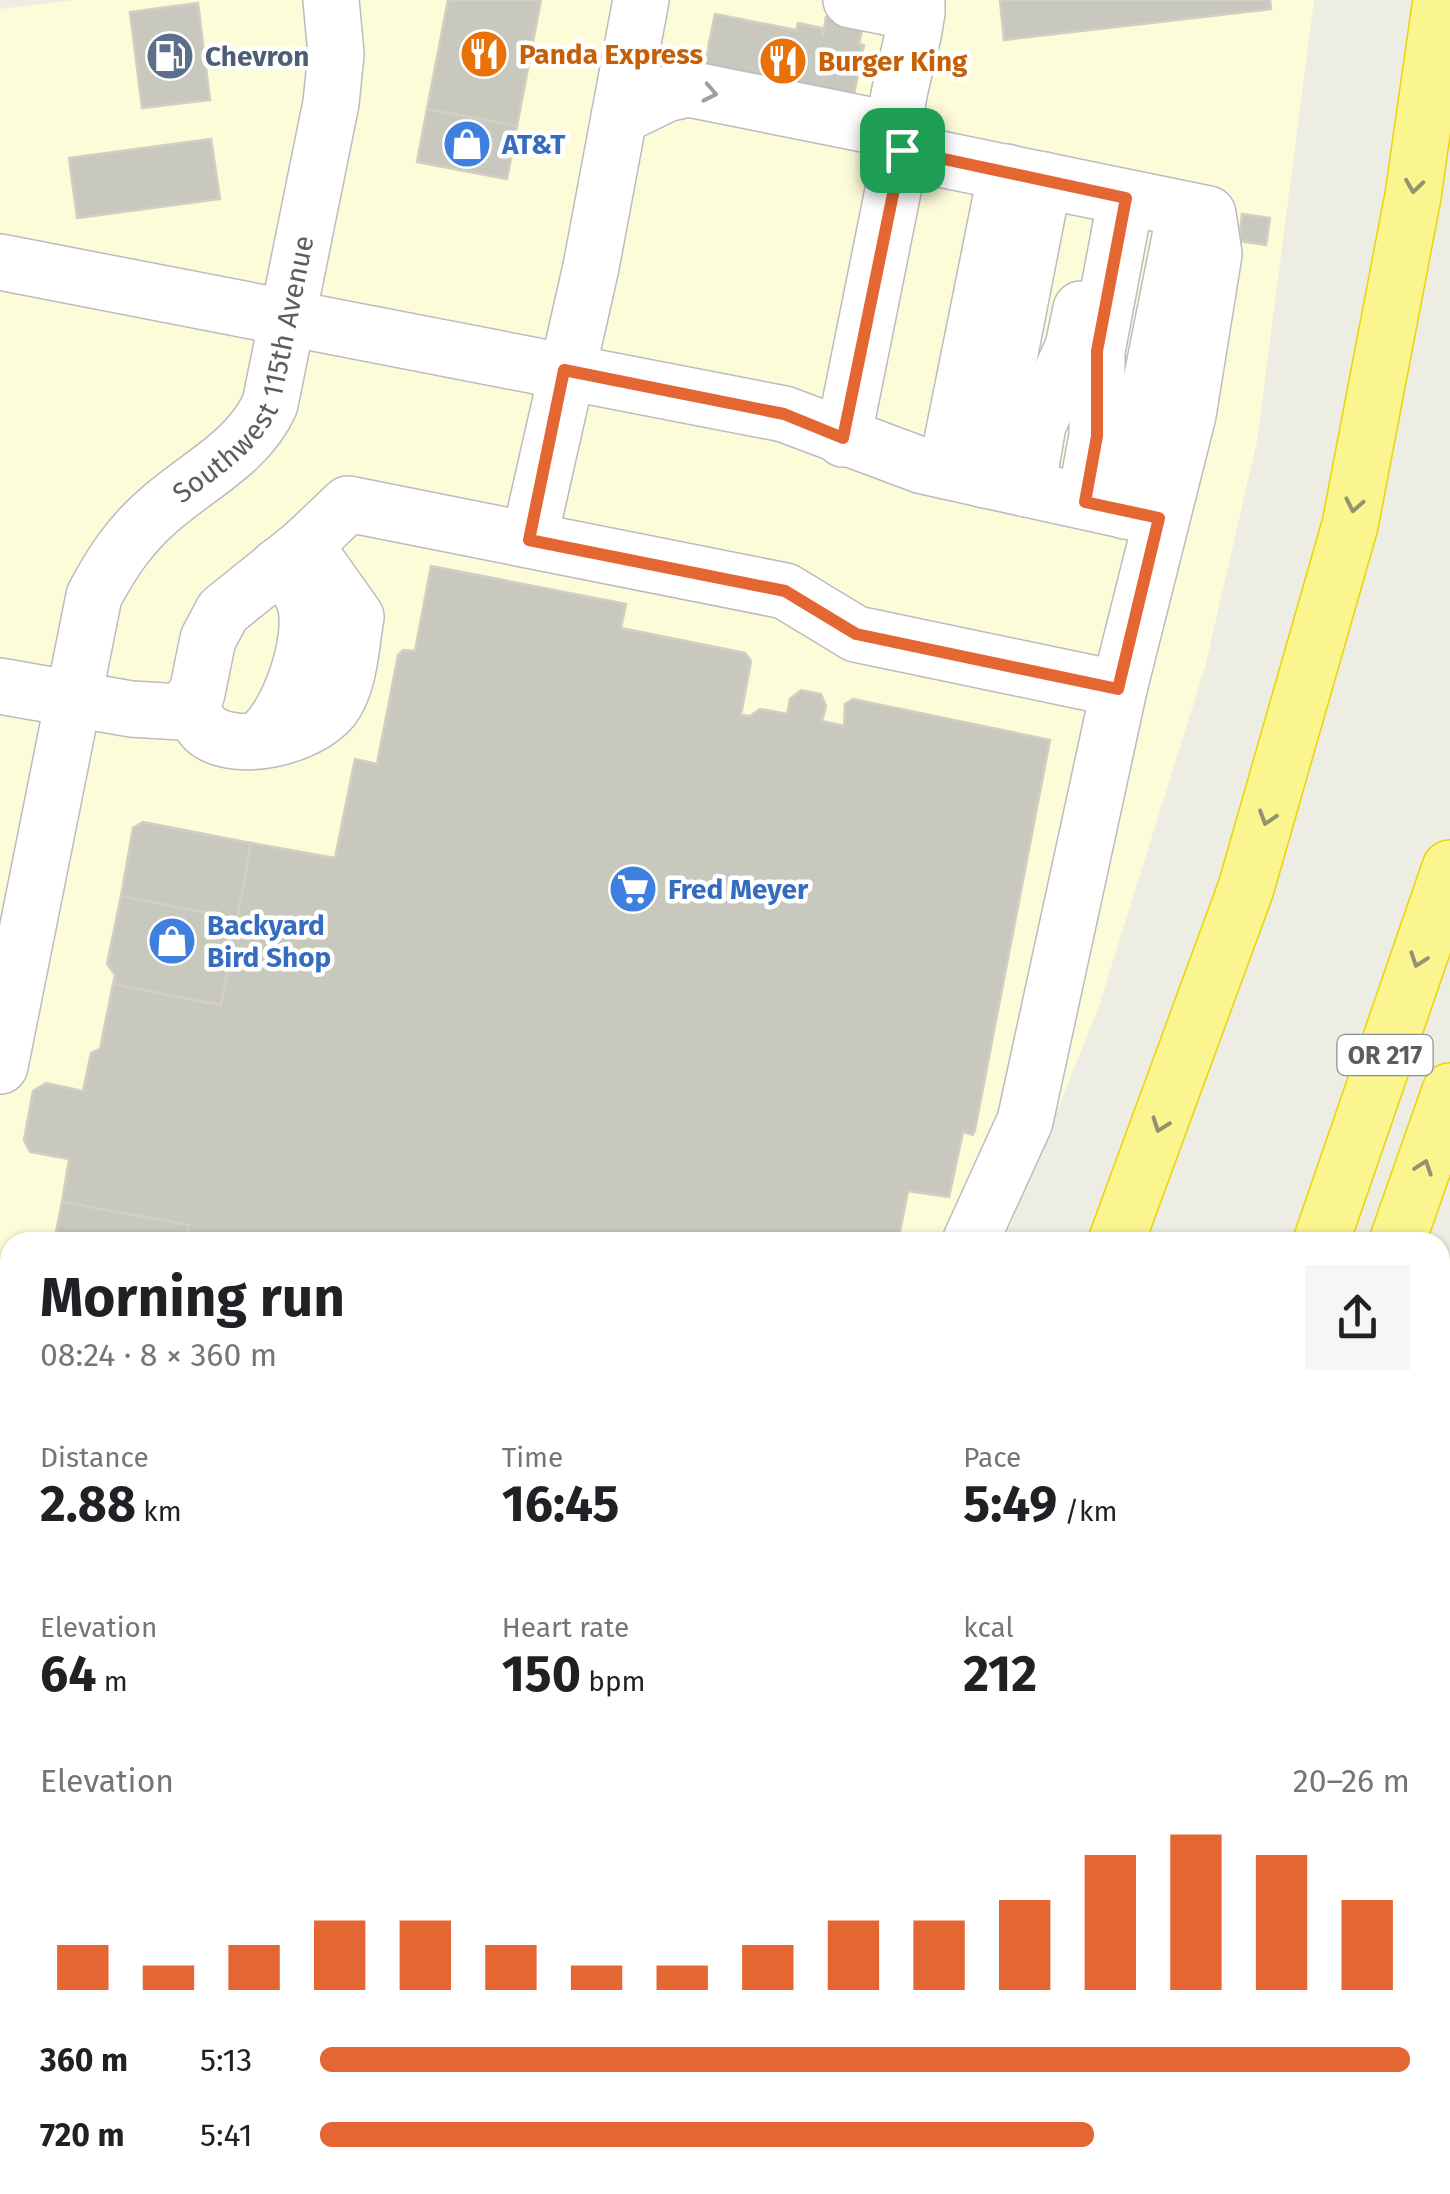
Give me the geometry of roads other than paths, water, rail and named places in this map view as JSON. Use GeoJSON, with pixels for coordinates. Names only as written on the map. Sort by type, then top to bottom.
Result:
{"type":"FeatureCollection","features":[{"type":"Feature","properties":{"kind":"highway"},"geometry":{"type":"LineString","coordinates":[[1409,0],[1426,89]]}},
{"type":"Feature","properties":{"kind":"highway"},"geometry":{"type":"LineString","coordinates":[[1120,1232],[1246,888],[1350,525],[1413,196],[1440,0]]}},
{"type":"Feature","properties":{"kind":"highway","name":"OR 217"},"geometry":{"type":"LineString","coordinates":[[1324,1232],[1450,868]]}},
{"type":"Feature","properties":{"kind":"highway","name":"OR 217"},"geometry":{"type":"LineString","coordinates":[[1401,1232],[1450,1090]]}},
{"type":"Feature","properties":{"kind":"lane","name":"Southwest 115th Avenue"},"geometry":{"type":"LineString","coordinates":[[0,1066],[94,596],[114,557],[162,506],[208,474],[256,430],[270,404],[331,103],[336,54],[330,0]]}},
{"type":"Feature","properties":{"kind":"lane"},"geometry":{"type":"LineString","coordinates":[[529,540],[564,370],[591,267],[641,0]]}},
{"type":"Feature","properties":{"kind":"lane"},"geometry":{"type":"LineString","coordinates":[[843,438],[898,140],[917,6],[851,0]]}},
{"type":"Feature","properties":{"kind":"lane"},"geometry":{"type":"LineString","coordinates":[[619,117],[666,94],[689,89],[1098,192],[1214,254],[1188,415],[1119,509]]}},
{"type":"Feature","properties":{"kind":"lane"},"geometry":{"type":"LineString","coordinates":[[977,478],[1098,192]]}},
{"type":"Feature","properties":{"kind":"lane"},"geometry":{"type":"LineString","coordinates":[[977,478],[1098,192]]}},
{"type":"Feature","properties":{"kind":"lane"},"geometry":{"type":"LineString","coordinates":[[975,1232],[1025,1121],[1118,689],[1119,509],[1097,436],[1098,192]]}},
{"type":"Feature","properties":{"kind":"lane"},"geometry":{"type":"LineString","coordinates":[[0,262],[784,414],[843,438],[977,478],[1119,509]]}},
{"type":"Feature","properties":{"kind":"lane"},"geometry":{"type":"LineString","coordinates":[[0,686],[168,714],[190,706],[197,693],[208,638],[222,610],[348,504],[785,591],[856,634],[1118,689]]}},
{"type":"Feature","properties":{"kind":"lane"},"geometry":{"type":"LineString","coordinates":[[190,706],[204,729],[258,738],[256,726],[268,705],[287,613],[281,594],[285,560]]}},
{"type":"Feature","properties":{"kind":"place","name":"Panda Express"},"geometry":{"type":"Point","coordinates":[484,54]}},
{"type":"Feature","properties":{"kind":"place","name":"Chevron"},"geometry":{"type":"Point","coordinates":[170,56]}},
{"type":"Feature","properties":{"kind":"place","name":"Burger King"},"geometry":{"type":"Point","coordinates":[783,61]}},
{"type":"Feature","properties":{"kind":"place","name":"AT&T"},"geometry":{"type":"Point","coordinates":[467,144]}},
{"type":"Feature","properties":{"kind":"place","name":"Fred Meyer"},"geometry":{"type":"Point","coordinates":[633,889]}},
{"type":"Feature","properties":{"kind":"place","name":"Backyard Bird Shop"},"geometry":{"type":"Point","coordinates":[172,941]}}]}
